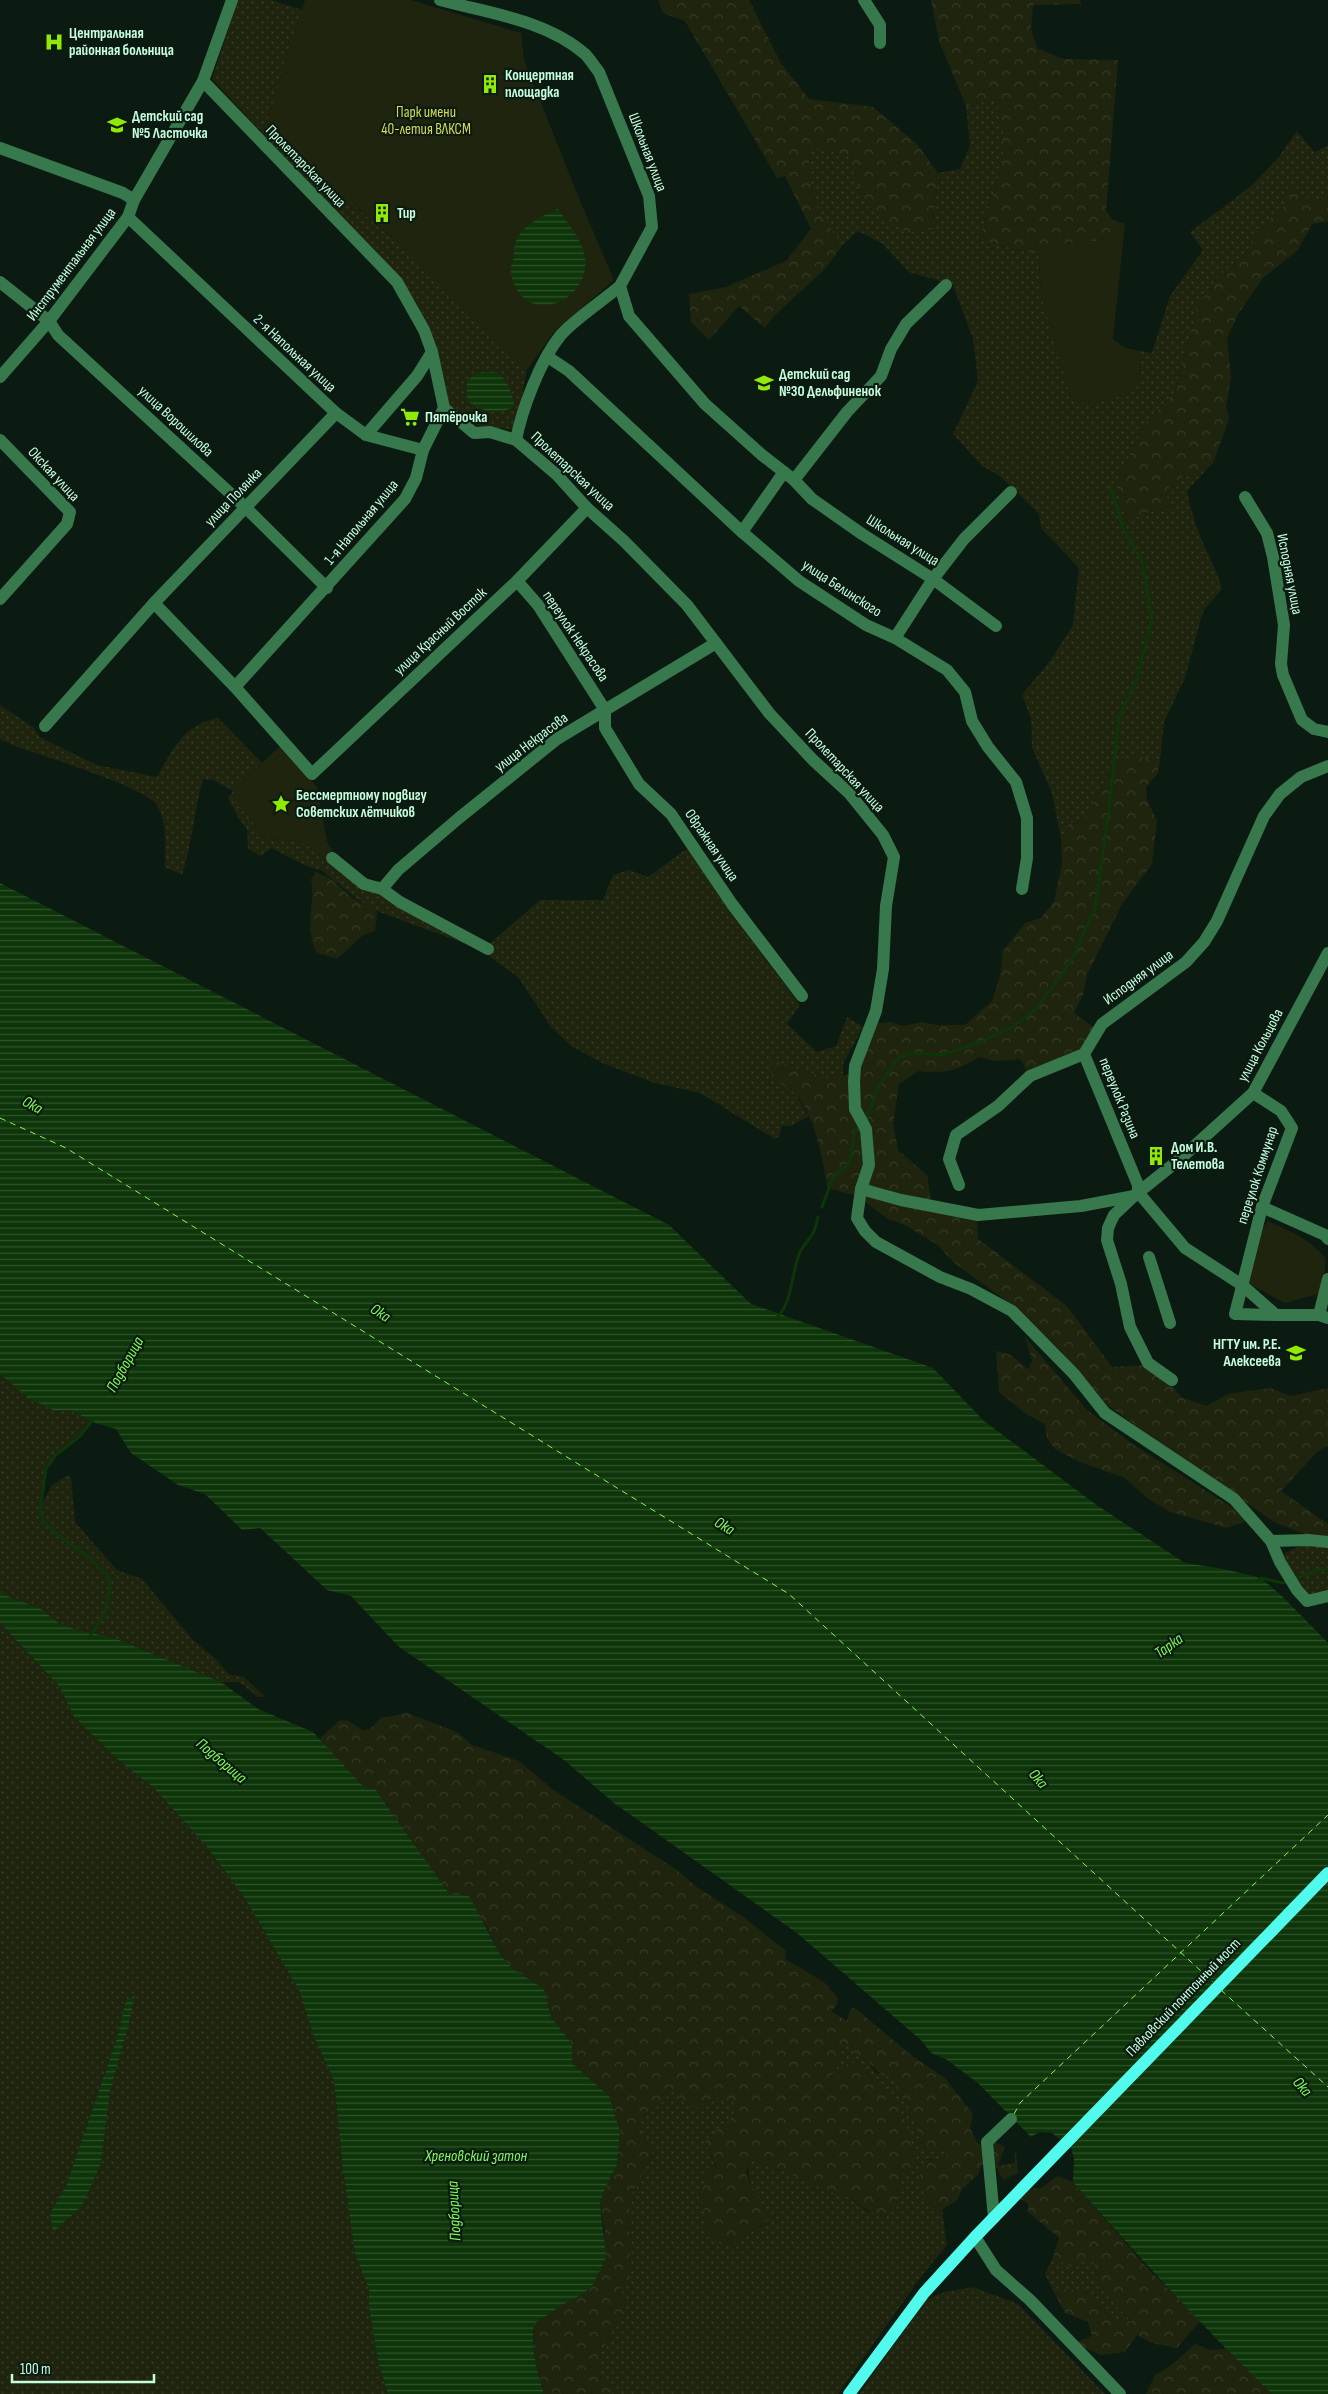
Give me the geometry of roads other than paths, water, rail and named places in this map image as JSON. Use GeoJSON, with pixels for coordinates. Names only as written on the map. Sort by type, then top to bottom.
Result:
{"type":"FeatureCollection","features":[{"type":"Feature","properties":{"kind":"main road","name":"Павловский понтонный мост"},"geometry":{"type":"LineString","coordinates":[[849,2394],[924,2293],[975,2237],[1062,2145],[1328,1873]]}},
{"type":"Feature","properties":{"kind":"street","name":"Инструментальная улица"},"geometry":{"type":"LineString","coordinates":[[0,377],[49,321],[128,217],[134,200],[203,81],[232,0]]}},
{"type":"Feature","properties":{"kind":"street","name":"Школьная улица"},"geometry":{"type":"LineString","coordinates":[[440,0],[534,25],[575,46],[586,55],[599,72],[649,196],[652,227],[620,286],[630,316],[705,404],[789,476],[812,499],[933,579],[996,626]]}},
{"type":"Feature","properties":{"kind":"street"},"geometry":{"type":"LineString","coordinates":[[864,0],[880,25],[880,42]]}},
{"type":"Feature","properties":{"kind":"street","name":"Пролетарская улица"},"geometry":{"type":"LineString","coordinates":[[203,81],[396,282],[424,330],[432,352],[444,408]]}},
{"type":"Feature","properties":{"kind":"street"},"geometry":{"type":"LineString","coordinates":[[0,148],[123,193],[134,200]]}},
{"type":"Feature","properties":{"kind":"street","name":"2-я Напольная улица"},"geometry":{"type":"LineString","coordinates":[[128,217],[336,413],[366,435]]}},
{"type":"Feature","properties":{"kind":"street","name":"улица Ворошилова"},"geometry":{"type":"LineString","coordinates":[[0,282],[49,321],[58,335],[245,508],[326,588]]}},
{"type":"Feature","properties":{"kind":"street"},"geometry":{"type":"LineString","coordinates":[[742,532],[789,476],[881,376],[891,349],[906,324],[946,285]]}},
{"type":"Feature","properties":{"kind":"street"},"geometry":{"type":"LineString","coordinates":[[444,408],[474,433],[490,432],[516,440],[519,421],[534,384],[560,336],[620,286]]}},
{"type":"Feature","properties":{"kind":"street"},"geometry":{"type":"LineString","coordinates":[[423,450],[366,435],[417,376],[432,352]]}},
{"type":"Feature","properties":{"kind":"street","name":"улица Белинского"},"geometry":{"type":"LineString","coordinates":[[548,357],[569,371],[742,532],[799,581],[866,625],[895,638],[947,670],[965,692],[972,721],[988,747],[1016,782],[1028,818],[1027,858],[1022,889]]}},
{"type":"Feature","properties":{"kind":"street","name":"1-я Напольная улица"},"geometry":{"type":"LineString","coordinates":[[235,687],[405,499],[416,478],[423,450],[444,408]]}},
{"type":"Feature","properties":{"kind":"street","name":"улица Полянка"},"geometry":{"type":"LineString","coordinates":[[45,726],[154,603],[336,413]]}},
{"type":"Feature","properties":{"kind":"street","name":"Окская улица"},"geometry":{"type":"LineString","coordinates":[[0,440],[70,512],[67,524],[13,582],[0,599]]}},
{"type":"Feature","properties":{"kind":"street","name":"Пролетарская улица"},"geometry":{"type":"LineString","coordinates":[[516,440],[556,475],[586,508],[624,541],[687,605],[769,713],[813,760],[849,794],[883,835],[894,857],[886,906],[883,969],[876,1011],[855,1066],[855,1109],[866,1129],[869,1165],[861,1189],[857,1218],[865,1231],[876,1242],[940,1277],[971,1289],[1012,1311],[1074,1374],[1105,1413],[1234,1499],[1271,1541]]}},
{"type":"Feature","properties":{"kind":"street"},"geometry":{"type":"LineString","coordinates":[[895,638],[933,579],[964,539],[1011,492]]}},
{"type":"Feature","properties":{"kind":"street","name":"Исподняя улица"},"geometry":{"type":"LineString","coordinates":[[1245,497],[1264,526],[1273,557],[1284,625],[1282,675],[1302,720],[1314,729],[1328,732]]}},
{"type":"Feature","properties":{"kind":"street","name":"улица Красный Восток"},"geometry":{"type":"LineString","coordinates":[[235,687],[312,774],[517,582],[586,508]]}},
{"type":"Feature","properties":{"kind":"street"},"geometry":{"type":"LineString","coordinates":[[0,589],[13,582]]}},
{"type":"Feature","properties":{"kind":"street","name":"переулок Некрасова"},"geometry":{"type":"LineString","coordinates":[[517,582],[544,613],[605,710]]}},
{"type":"Feature","properties":{"kind":"street"},"geometry":{"type":"LineString","coordinates":[[154,603],[235,687]]}},
{"type":"Feature","properties":{"kind":"street","name":"улица Некрасова"},"geometry":{"type":"LineString","coordinates":[[382,889],[398,870],[557,739],[716,643]]}},
{"type":"Feature","properties":{"kind":"street","name":"Овражная улица"},"geometry":{"type":"LineString","coordinates":[[605,710],[605,728],[639,784],[671,814],[732,904],[802,996]]}},
{"type":"Feature","properties":{"kind":"street","name":"Исподняя улица"},"geometry":{"type":"LineString","coordinates":[[1084,1054],[1102,1024],[1186,962],[1204,942],[1217,921],[1270,808],[1280,794],[1301,777],[1328,766]]}},
{"type":"Feature","properties":{"kind":"street"},"geometry":{"type":"LineString","coordinates":[[332,858],[364,884],[382,889],[400,902],[488,949]]}},
{"type":"Feature","properties":{"kind":"street","name":"улица Кольцова"},"geometry":{"type":"LineString","coordinates":[[1172,1380],[1148,1363],[1130,1327],[1121,1284],[1107,1240],[1108,1228],[1114,1215],[1136,1194],[1180,1159],[1253,1093],[1328,953]]}},
{"type":"Feature","properties":{"kind":"street"},"geometry":{"type":"LineString","coordinates":[[959,1185],[949,1159],[956,1135],[998,1106],[1030,1076],[1084,1054]]}},
{"type":"Feature","properties":{"kind":"street","name":"переулок Разина"},"geometry":{"type":"LineString","coordinates":[[1084,1054],[1138,1185],[1136,1194],[1185,1248],[1242,1285],[1276,1315]]}},
{"type":"Feature","properties":{"kind":"street","name":"переулок Коммунар"},"geometry":{"type":"LineString","coordinates":[[1253,1093],[1281,1111],[1292,1128],[1262,1207],[1235,1314],[1276,1315]]}},
{"type":"Feature","properties":{"kind":"street","name":"улица Кольцова"},"geometry":{"type":"LineString","coordinates":[[861,1189],[901,1200],[978,1215],[1081,1206],[1136,1194]]}},
{"type":"Feature","properties":{"kind":"street"},"geometry":{"type":"LineString","coordinates":[[1262,1207],[1325,1235],[1328,1239]]}},
{"type":"Feature","properties":{"kind":"street"},"geometry":{"type":"LineString","coordinates":[[1149,1257],[1170,1323]]}},
{"type":"Feature","properties":{"kind":"street"},"geometry":{"type":"LineString","coordinates":[[1276,1315],[1324,1317],[1328,1279]]}},
{"type":"Feature","properties":{"kind":"street"},"geometry":{"type":"LineString","coordinates":[[1328,1542],[1309,1540],[1271,1541],[1286,1572],[1297,1590],[1307,1601],[1328,1596]]}},
{"type":"Feature","properties":{"kind":"street"},"geometry":{"type":"LineString","coordinates":[[994,2218],[987,2142],[1011,2119]]}},
{"type":"Feature","properties":{"kind":"street"},"geometry":{"type":"LineString","coordinates":[[975,2237],[996,2270],[1030,2300],[1120,2394]]}},
{"type":"Feature","properties":{"kind":"water"},"geometry":{"type":"Polygon","coordinates":[[[558,209],[584,251],[585,272],[571,295],[560,302],[548,305],[535,304],[524,298],[513,282],[510,268],[515,244],[527,227],[539,218],[558,209]]]}},
{"type":"Feature","properties":{"kind":"water"},"geometry":{"type":"Polygon","coordinates":[[[495,372],[506,382],[514,406],[502,412],[484,410],[467,401],[467,381],[477,373],[495,372]]]}},
{"type":"Feature","properties":{"kind":"water","name":"Ока"},"geometry":{"type":"Polygon","coordinates":[[[0,883],[669,1225],[751,1304],[933,1368],[984,1421],[1098,1506],[1185,1563],[1224,1569],[1261,1578],[1284,1598],[1328,1643],[1328,2394],[1272,2394],[1170,2290],[1073,2182],[1074,2158],[1071,2148],[1052,2133],[1039,2132],[1031,2137],[979,2084],[946,2059],[931,2053],[922,2041],[797,1933],[614,1803],[564,1760],[398,1646],[351,1596],[327,1590],[260,1528],[242,1530],[205,1494],[178,1485],[131,1453],[116,1429],[92,1422],[72,1410],[55,1411],[29,1398],[0,1374],[0,883]]]}},
{"type":"Feature","properties":{"kind":"water","name":"Хреновский затон"},"geometry":{"type":"Polygon","coordinates":[[[0,1591],[11,1598],[38,1607],[59,1623],[77,1630],[114,1638],[221,1682],[258,1709],[313,1732],[363,1786],[375,1789],[450,1895],[469,1896],[501,1956],[513,1969],[544,1989],[551,2017],[572,2044],[572,2063],[609,2096],[620,2131],[617,2165],[605,2188],[600,2204],[606,2257],[594,2283],[583,2294],[562,2305],[534,2324],[534,2351],[544,2394],[388,2394],[378,2361],[369,2307],[369,2289],[355,2254],[343,2170],[334,2081],[314,2037],[299,1990],[244,1897],[207,1847],[153,1787],[118,1760],[74,1717],[60,1687],[0,1623],[0,1591]]]}},
{"type":"Feature","properties":{"kind":"water"},"geometry":{"type":"Polygon","coordinates":[[[135,1996],[110,2091],[101,2163],[82,2206],[53,2232],[50,2213],[66,2186],[117,2038],[126,2000],[135,1996]]]}},
{"type":"Feature","properties":{"kind":"waterway"},"geometry":{"type":"LineString","coordinates":[[867,1116],[880,1084],[899,1057],[915,1053],[942,1055],[980,1042],[1011,1028],[1037,1008],[1072,959],[1095,909],[1119,717],[1136,681],[1152,620],[1142,561],[1124,531],[1110,486]]}},
{"type":"Feature","properties":{"kind":"waterway"},"geometry":{"type":"LineString","coordinates":[[822,1207],[833,1177],[849,1164],[856,1126]]}},
{"type":"Feature","properties":{"kind":"waterway"},"geometry":{"type":"LineString","coordinates":[[778,1316],[787,1302],[798,1257],[814,1232],[818,1217]]}},
{"type":"Feature","properties":{"kind":"waterway","name":"Подборица"},"geometry":{"type":"LineString","coordinates":[[90,1636],[104,1615],[110,1588],[108,1576],[87,1556],[58,1535],[44,1522],[40,1510],[46,1469],[56,1455],[80,1436],[93,1420]]}},
{"type":"Feature","properties":{"kind":"waterway","name":"Тарка"},"geometry":{"type":"LineString","coordinates":[[1293,1580],[1320,1569],[1328,1569]]}},
{"type":"Feature","properties":{"kind":"waterway","name":"Тарка"},"geometry":{"type":"LineString","coordinates":[[1258,1580],[1261,1578],[1283,1583],[1287,1582]]}},
{"type":"Feature","properties":{"kind":"place","name":"Центральная районная больница"},"geometry":{"type":"Point","coordinates":[54,42]}},
{"type":"Feature","properties":{"kind":"place","name":"Концертная площадка"},"geometry":{"type":"Point","coordinates":[490,84]}},
{"type":"Feature","properties":{"kind":"place","name":"Детский сад №5 Ласточка"},"geometry":{"type":"Point","coordinates":[117,125]}},
{"type":"Feature","properties":{"kind":"place","name":"Тир"},"geometry":{"type":"Point","coordinates":[382,213]}},
{"type":"Feature","properties":{"kind":"place","name":"Детский сад №30 Дельфиненок"},"geometry":{"type":"Point","coordinates":[764,383]}},
{"type":"Feature","properties":{"kind":"place","name":"Пятёрочка"},"geometry":{"type":"Point","coordinates":[410,417]}},
{"type":"Feature","properties":{"kind":"place","name":"Бессмертному подвигу Советских лётчиков"},"geometry":{"type":"Point","coordinates":[281,804]}},
{"type":"Feature","properties":{"kind":"place","name":"Дом И.В. Телетова"},"geometry":{"type":"Point","coordinates":[1156,1156]}},
{"type":"Feature","properties":{"kind":"place","name":"НГТУ им. Р.Е. Алексеева"},"geometry":{"type":"Point","coordinates":[1296,1353]}},
{"type":"Feature","properties":{"kind":"park label","name":"Парк имени 40-летия ВЛКСМ"},"geometry":{"type":"Point","coordinates":[426,120]}}]}
